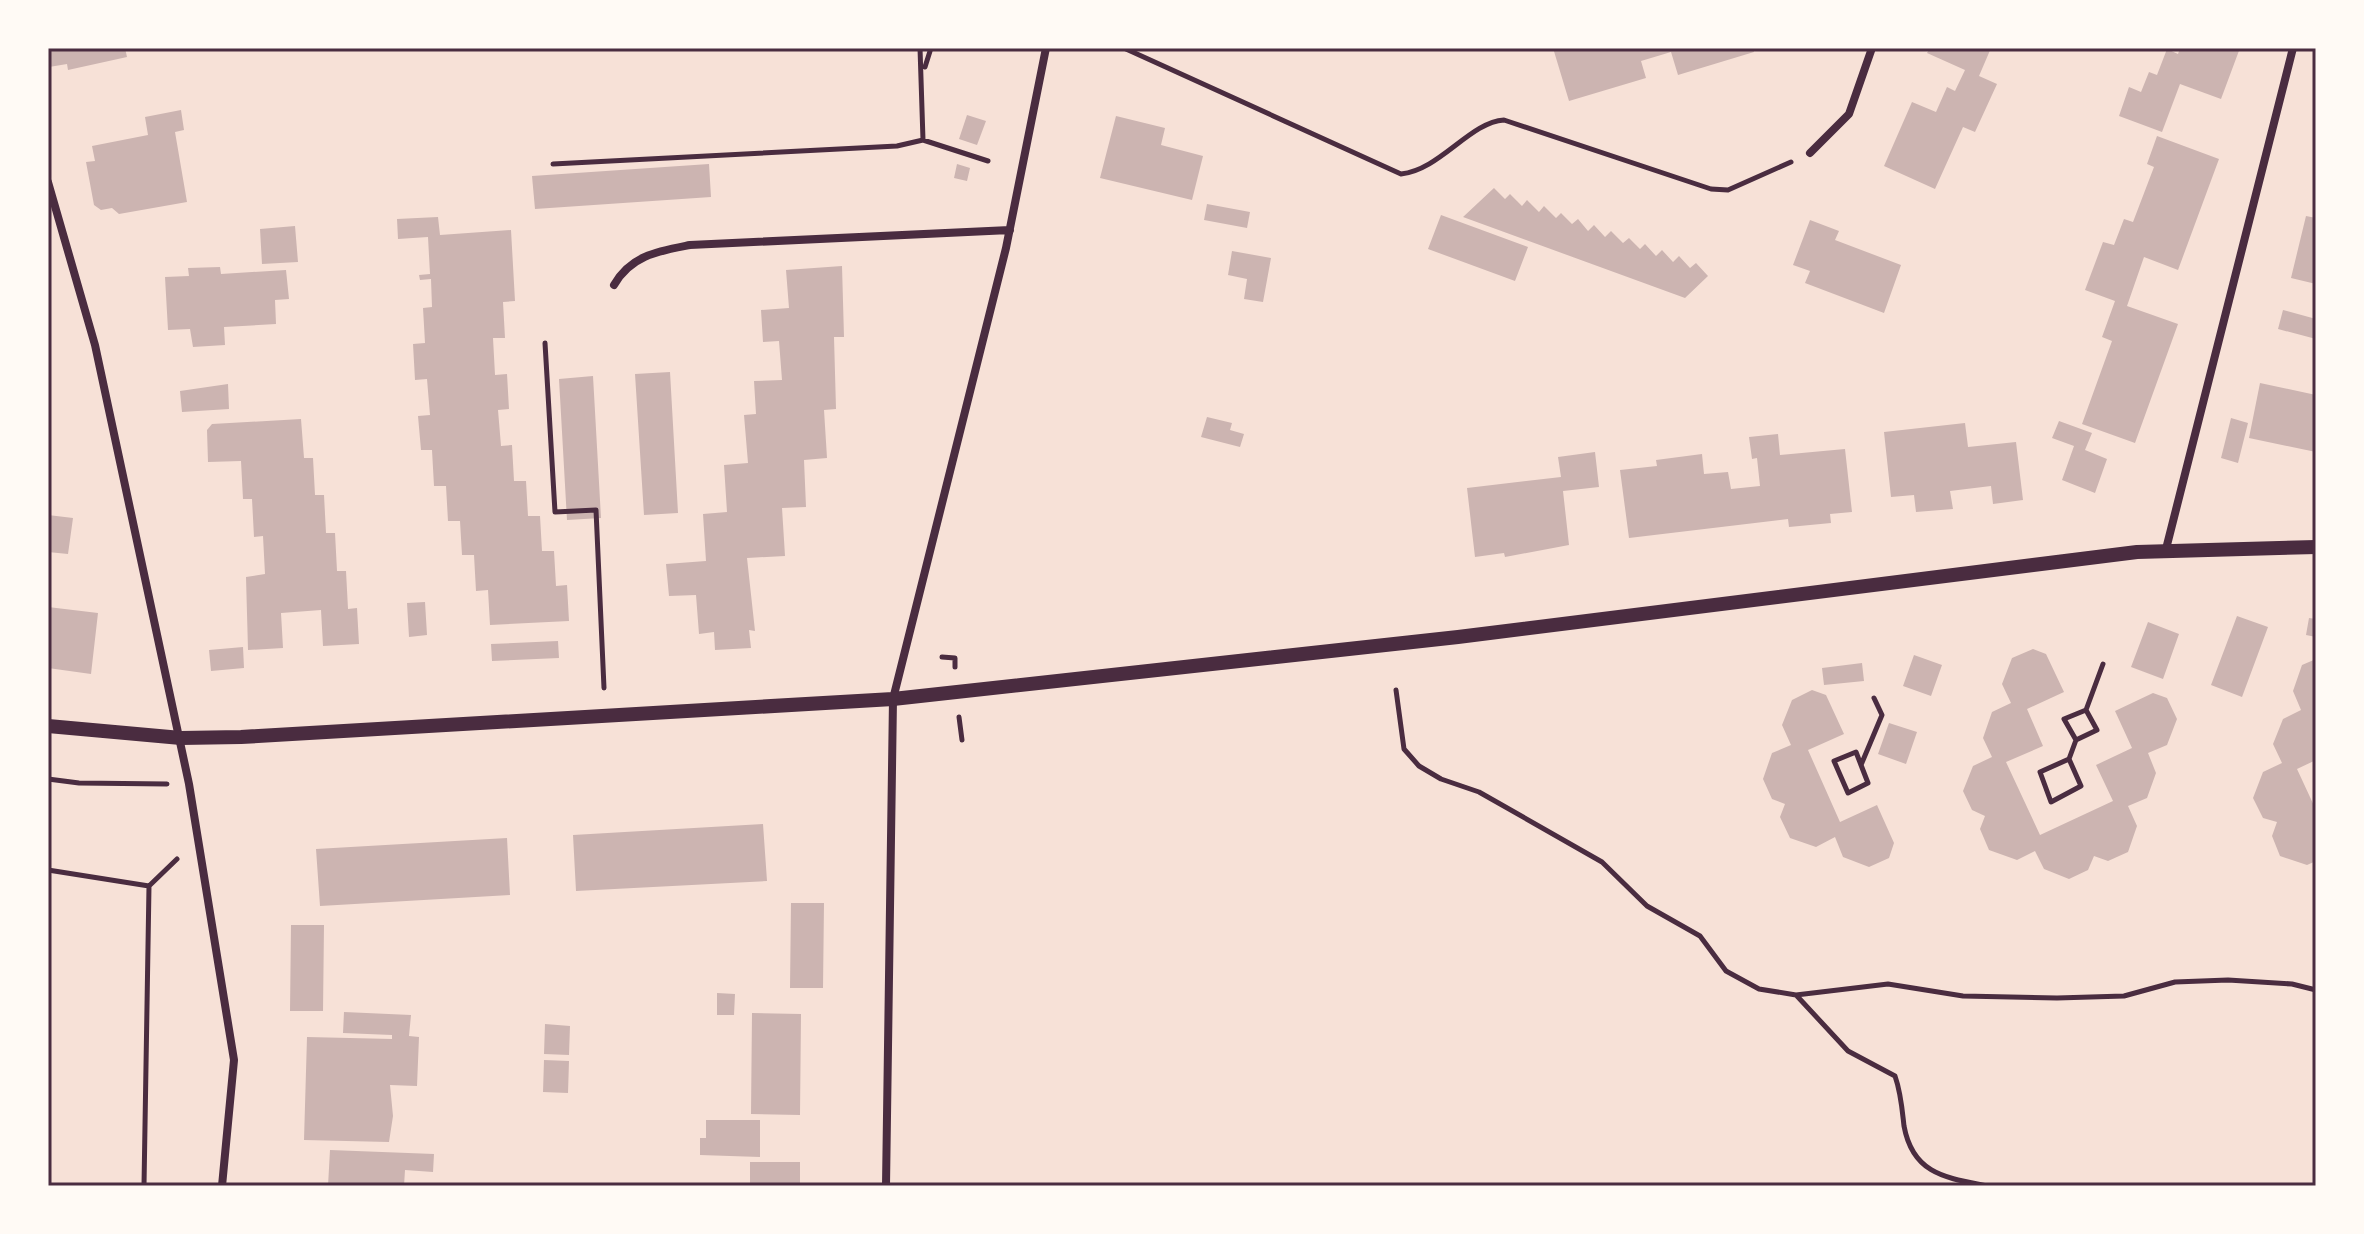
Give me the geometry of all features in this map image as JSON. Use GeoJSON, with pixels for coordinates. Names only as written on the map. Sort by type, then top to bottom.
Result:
{"type":"FeatureCollection","features":[{"type":"Feature","properties":{"kind":"street"},"geometry":{"type":"LineString","coordinates":[[886,1186],[893,699],[1010,230],[1046,48]]}},
{"type":"Feature","properties":{"kind":"street"},"geometry":{"type":"LineString","coordinates":[[1810,153],[1849,114],[1872,48]]}},
{"type":"Feature","properties":{"kind":"street"},"geometry":{"type":"LineString","coordinates":[[2166,549],[2293,48]]}},
{"type":"Feature","properties":{"kind":"street"},"geometry":{"type":"LineString","coordinates":[[48,182],[95,345],[189,784],[234,1060],[222,1186]]}},
{"type":"Feature","properties":{"kind":"street"},"geometry":{"type":"LineString","coordinates":[[614,285],[621,273],[644,257],[690,245],[1010,230]]}},
{"type":"Feature","properties":{"kind":"street"},"geometry":{"type":"LineString","coordinates":[[48,726],[181,738],[893,699],[1458,637],[2166,549],[2316,547]]}},
{"type":"Feature","properties":{"kind":"path"},"geometry":{"type":"LineString","coordinates":[[920,48],[924,71],[923,140]]}},
{"type":"Feature","properties":{"kind":"path"},"geometry":{"type":"LineString","coordinates":[[924,71],[931,48]]}},
{"type":"Feature","properties":{"kind":"path"},"geometry":{"type":"LineString","coordinates":[[1126,49],[1401,174],[1413,172],[1493,121],[1504,120],[1711,189],[1728,190],[1810,153]]}},
{"type":"Feature","properties":{"kind":"path"},"geometry":{"type":"LineString","coordinates":[[553,164],[897,146],[923,140],[988,161]]}},
{"type":"Feature","properties":{"kind":"path"},"geometry":{"type":"LineString","coordinates":[[545,343],[555,512],[596,510],[605,717]]}},
{"type":"Feature","properties":{"kind":"path"},"geometry":{"type":"LineString","coordinates":[[942,657],[955,658]]}},
{"type":"Feature","properties":{"kind":"path"},"geometry":{"type":"LineString","coordinates":[[2076,740],[2064,719],[2086,710],[2103,664]]}},
{"type":"Feature","properties":{"kind":"path"},"geometry":{"type":"LineString","coordinates":[[1396,690],[1404,749],[1419,766],[1441,779],[1479,792],[1602,862],[1647,906],[1700,936],[1726,971],[1759,989],[1796,995],[1888,984],[1963,996],[2124,996],[2175,982],[2215,981],[2292,984],[2316,990]]}},
{"type":"Feature","properties":{"kind":"path"},"geometry":{"type":"LineString","coordinates":[[1861,765],[1856,752],[1834,761],[1848,793],[1868,783],[1861,765],[1882,715],[1874,698]]}},
{"type":"Feature","properties":{"kind":"path"},"geometry":{"type":"LineString","coordinates":[[2069,759],[2040,772],[2051,802],[2081,786],[2069,759],[2076,740],[2097,730],[2086,710]]}},
{"type":"Feature","properties":{"kind":"path"},"geometry":{"type":"LineString","coordinates":[[48,779],[79,783],[189,784]]}},
{"type":"Feature","properties":{"kind":"path"},"geometry":{"type":"LineString","coordinates":[[144,1186],[149,886],[198,840]]}},
{"type":"Feature","properties":{"kind":"path"},"geometry":{"type":"LineString","coordinates":[[48,870],[149,886]]}},
{"type":"Feature","properties":{"kind":"path"},"geometry":{"type":"LineString","coordinates":[[1796,995],[1848,1051],[1895,1076],[1905,1130],[1925,1168],[1933,1174],[1988,1186]]}},
{"type":"Feature","properties":{"kind":"building"},"geometry":{"type":"Polygon","coordinates":[[[48,48],[125,48],[127,57],[68,70],[67,64],[49,67],[48,48]]]}},
{"type":"Feature","properties":{"kind":"building"},"geometry":{"type":"Polygon","coordinates":[[[1553,48],[1753,48],[1754,52],[1678,75],[1671,52],[1641,61],[1646,78],[1569,101],[1553,48]]]}},
{"type":"Feature","properties":{"kind":"building"},"geometry":{"type":"Polygon","coordinates":[[[1930,48],[1991,48],[1979,76],[1997,84],[1975,132],[1963,127],[1935,189],[1884,166],[1912,102],[1936,112],[1947,87],[1955,91],[1965,70],[1927,53],[1930,48]]]}},
{"type":"Feature","properties":{"kind":"building"},"geometry":{"type":"Polygon","coordinates":[[[2180,48],[2240,48],[2221,99],[2180,84],[2162,132],[2119,116],[2129,87],[2141,92],[2149,72],[2157,75],[2167,49],[2178,54],[2180,48]]]}},
{"type":"Feature","properties":{"kind":"building"},"geometry":{"type":"Polygon","coordinates":[[[181,110],[184,130],[175,132],[187,202],[119,214],[112,208],[101,210],[94,205],[86,162],[95,161],[92,146],[148,135],[145,117],[181,110]]]}},
{"type":"Feature","properties":{"kind":"building"},"geometry":{"type":"Polygon","coordinates":[[[967,115],[986,121],[977,145],[959,139],[967,115]]]}},
{"type":"Feature","properties":{"kind":"building"},"geometry":{"type":"Polygon","coordinates":[[[1116,116],[1165,128],[1161,145],[1203,156],[1192,200],[1100,178],[1116,116]]]}},
{"type":"Feature","properties":{"kind":"building"},"geometry":{"type":"Polygon","coordinates":[[[2157,136],[2219,159],[2178,270],[2144,257],[2127,306],[2178,324],[2135,443],[2082,424],[2112,341],[2102,337],[2115,301],[2085,290],[2103,242],[2114,245],[2124,219],[2133,222],[2154,167],[2147,164],[2157,136]]]}},
{"type":"Feature","properties":{"kind":"building"},"geometry":{"type":"Polygon","coordinates":[[[709,164],[711,197],[535,209],[532,176],[709,164]]]}},
{"type":"Feature","properties":{"kind":"building"},"geometry":{"type":"Polygon","coordinates":[[[957,164],[970,168],[967,181],[954,178],[957,164]]]}},
{"type":"Feature","properties":{"kind":"building"},"geometry":{"type":"Polygon","coordinates":[[[1494,188],[1505,199],[1510,194],[1522,206],[1527,200],[1539,212],[1544,206],[1556,218],[1561,213],[1572,224],[1578,219],[1588,231],[1594,225],[1605,237],[1611,231],[1623,243],[1629,238],[1640,249],[1645,244],[1656,256],[1662,250],[1673,262],[1679,256],[1690,268],[1696,263],[1708,276],[1685,298],[1463,217],[1494,188]]]}},
{"type":"Feature","properties":{"kind":"building"},"geometry":{"type":"Polygon","coordinates":[[[1207,204],[1250,212],[1247,228],[1204,220],[1207,204]]]}},
{"type":"Feature","properties":{"kind":"building"},"geometry":{"type":"Polygon","coordinates":[[[1441,215],[1528,247],[1515,281],[1428,249],[1441,215]]]}},
{"type":"Feature","properties":{"kind":"building"},"geometry":{"type":"Polygon","coordinates":[[[2306,216],[2316,218],[2316,284],[2291,278],[2306,216]]]}},
{"type":"Feature","properties":{"kind":"building"},"geometry":{"type":"Polygon","coordinates":[[[438,217],[440,235],[511,230],[515,301],[503,302],[505,338],[493,338],[495,375],[507,374],[509,409],[498,410],[501,446],[512,445],[514,481],[526,481],[528,516],[540,516],[542,551],[554,551],[556,586],[567,585],[569,621],[490,625],[488,590],[476,591],[474,555],[462,555],[460,521],[448,521],[446,486],[434,486],[432,450],[421,450],[418,416],[430,415],[427,379],[415,380],[413,344],[425,343],[423,308],[432,307],[431,279],[420,280],[419,275],[430,274],[428,237],[398,239],[397,219],[438,217]]]}},
{"type":"Feature","properties":{"kind":"building"},"geometry":{"type":"Polygon","coordinates":[[[1810,220],[1839,231],[1835,240],[1901,265],[1884,313],[1805,283],[1810,271],[1793,265],[1810,220]]]}},
{"type":"Feature","properties":{"kind":"building"},"geometry":{"type":"Polygon","coordinates":[[[295,226],[298,262],[262,264],[260,229],[295,226]]]}},
{"type":"Feature","properties":{"kind":"building"},"geometry":{"type":"Polygon","coordinates":[[[1232,251],[1271,258],[1263,302],[1244,299],[1247,279],[1228,275],[1232,251]]]}},
{"type":"Feature","properties":{"kind":"building"},"geometry":{"type":"Polygon","coordinates":[[[842,266],[844,337],[834,337],[836,409],[824,410],[827,458],[804,460],[806,507],[782,508],[785,556],[747,558],[755,631],[749,630],[751,648],[715,650],[714,632],[699,634],[696,595],[669,596],[666,564],[706,561],[703,514],[727,512],[724,465],[748,463],[744,415],[756,414],[754,381],[782,380],[779,341],[763,342],[761,310],[789,308],[786,270],[842,266]]]}},
{"type":"Feature","properties":{"kind":"building"},"geometry":{"type":"Polygon","coordinates":[[[220,267],[221,274],[286,270],[289,299],[275,300],[276,324],[224,327],[225,345],[193,347],[190,329],[168,330],[165,277],[189,276],[188,268],[220,267]]]}},
{"type":"Feature","properties":{"kind":"building"},"geometry":{"type":"Polygon","coordinates":[[[2283,310],[2316,319],[2316,339],[2278,329],[2283,310]]]}},
{"type":"Feature","properties":{"kind":"building"},"geometry":{"type":"Polygon","coordinates":[[[670,372],[678,513],[644,515],[635,374],[670,372]]]}},
{"type":"Feature","properties":{"kind":"building"},"geometry":{"type":"Polygon","coordinates":[[[593,376],[601,518],[567,520],[559,379],[593,376]]]}},
{"type":"Feature","properties":{"kind":"building"},"geometry":{"type":"Polygon","coordinates":[[[2260,383],[2316,395],[2316,452],[2249,438],[2260,383]]]}},
{"type":"Feature","properties":{"kind":"building"},"geometry":{"type":"Polygon","coordinates":[[[228,384],[229,409],[182,412],[180,391],[228,384]]]}},
{"type":"Feature","properties":{"kind":"building"},"geometry":{"type":"Polygon","coordinates":[[[1207,417],[1232,423],[1230,430],[1244,434],[1240,447],[1201,437],[1207,417]]]}},
{"type":"Feature","properties":{"kind":"building"},"geometry":{"type":"Polygon","coordinates":[[[2231,418],[2248,423],[2238,463],[2221,458],[2231,418]]]}},
{"type":"Feature","properties":{"kind":"building"},"geometry":{"type":"Polygon","coordinates":[[[301,419],[304,458],[313,458],[315,495],[324,495],[326,533],[335,533],[337,571],[346,571],[348,609],[357,608],[359,644],[323,646],[321,610],[281,613],[283,648],[248,650],[246,577],[265,574],[263,536],[254,537],[252,499],[243,499],[241,461],[208,462],[207,430],[212,424],[301,419]]]}},
{"type":"Feature","properties":{"kind":"building"},"geometry":{"type":"Polygon","coordinates":[[[2059,421],[2092,433],[2085,450],[2107,459],[2095,493],[2062,480],[2074,446],[2052,438],[2059,421]]]}},
{"type":"Feature","properties":{"kind":"building"},"geometry":{"type":"Polygon","coordinates":[[[1965,423],[1968,447],[2016,442],[2023,500],[1993,504],[1991,486],[1950,491],[1953,509],[1916,512],[1914,495],[1891,497],[1884,432],[1965,423]]]}},
{"type":"Feature","properties":{"kind":"building"},"geometry":{"type":"Polygon","coordinates":[[[1778,434],[1780,455],[1845,449],[1852,512],[1830,514],[1831,523],[1789,527],[1788,519],[1629,538],[1620,470],[1657,466],[1656,460],[1702,454],[1704,474],[1728,472],[1731,489],[1760,486],[1757,458],[1752,459],[1749,437],[1778,434]]]}},
{"type":"Feature","properties":{"kind":"building"},"geometry":{"type":"Polygon","coordinates":[[[1595,452],[1599,487],[1563,491],[1569,545],[1505,557],[1504,553],[1475,557],[1467,488],[1561,477],[1558,457],[1595,452]]]}},
{"type":"Feature","properties":{"kind":"building"},"geometry":{"type":"Polygon","coordinates":[[[48,515],[73,518],[68,554],[48,552],[48,515]]]}},
{"type":"Feature","properties":{"kind":"building"},"geometry":{"type":"Polygon","coordinates":[[[425,602],[427,635],[409,637],[407,603],[425,602]]]}},
{"type":"Feature","properties":{"kind":"building"},"geometry":{"type":"Polygon","coordinates":[[[48,607],[98,613],[91,674],[48,668],[48,607]]]}},
{"type":"Feature","properties":{"kind":"building"},"geometry":{"type":"Polygon","coordinates":[[[2237,616],[2268,627],[2242,697],[2211,685],[2237,616]]]}},
{"type":"Feature","properties":{"kind":"building"},"geometry":{"type":"Polygon","coordinates":[[[2309,618],[2316,619],[2316,637],[2306,635],[2309,618]]]}},
{"type":"Feature","properties":{"kind":"building"},"geometry":{"type":"Polygon","coordinates":[[[2148,622],[2179,634],[2163,679],[2131,667],[2148,622]]]}},
{"type":"Feature","properties":{"kind":"building"},"geometry":{"type":"Polygon","coordinates":[[[558,641],[559,658],[492,661],[491,644],[558,641]]]}},
{"type":"Feature","properties":{"kind":"building"},"geometry":{"type":"Polygon","coordinates":[[[243,647],[244,668],[211,671],[209,650],[243,647]]]}},
{"type":"Feature","properties":{"kind":"building"},"geometry":{"type":"Polygon","coordinates":[[[2033,649],[2046,654],[2064,692],[2027,709],[2043,746],[2006,762],[2040,835],[2113,801],[2096,765],[2132,748],[2115,711],[2153,693],[2167,698],[2177,719],[2167,745],[2148,753],[2156,773],[2147,798],[2128,806],[2137,826],[2128,852],[2108,861],[2094,856],[2088,870],[2069,879],[2044,869],[2035,851],[2017,860],[1989,850],[1980,829],[1985,816],[1972,810],[1963,791],[1973,766],[1992,757],[1983,738],[1992,712],[2011,703],[2002,684],[2012,658],[2033,649]]]}},
{"type":"Feature","properties":{"kind":"building"},"geometry":{"type":"Polygon","coordinates":[[[1914,655],[1942,665],[1931,696],[1903,686],[1914,655]]]}},
{"type":"Feature","properties":{"kind":"building"},"geometry":{"type":"Polygon","coordinates":[[[2316,659],[2316,760],[2297,769],[2316,810],[2316,861],[2307,865],[2280,856],[2272,836],[2277,822],[2263,818],[2253,798],[2263,772],[2282,763],[2273,744],[2283,719],[2301,710],[2293,691],[2302,665],[2316,659]]]}},
{"type":"Feature","properties":{"kind":"building"},"geometry":{"type":"Polygon","coordinates":[[[1862,663],[1864,681],[1824,685],[1822,668],[1862,663]]]}},
{"type":"Feature","properties":{"kind":"building"},"geometry":{"type":"Polygon","coordinates":[[[1812,690],[1826,695],[1844,734],[1808,750],[1840,822],[1877,805],[1894,843],[1889,858],[1869,867],[1843,857],[1835,837],[1816,847],[1790,838],[1780,817],[1785,804],[1772,799],[1763,779],[1772,753],[1791,745],[1782,725],[1792,700],[1812,690]]]}},
{"type":"Feature","properties":{"kind":"building"},"geometry":{"type":"Polygon","coordinates":[[[1889,723],[1917,732],[1906,764],[1878,754],[1889,723]]]}},
{"type":"Feature","properties":{"kind":"building"},"geometry":{"type":"Polygon","coordinates":[[[763,824],[767,881],[576,891],[573,835],[763,824]]]}},
{"type":"Feature","properties":{"kind":"building"},"geometry":{"type":"Polygon","coordinates":[[[507,838],[510,895],[320,906],[316,849],[507,838]]]}},
{"type":"Feature","properties":{"kind":"building"},"geometry":{"type":"Polygon","coordinates":[[[791,903],[824,903],[823,988],[790,988],[791,903]]]}},
{"type":"Feature","properties":{"kind":"building"},"geometry":{"type":"Polygon","coordinates":[[[291,925],[324,925],[323,1011],[290,1011],[291,925]]]}},
{"type":"Feature","properties":{"kind":"building"},"geometry":{"type":"Polygon","coordinates":[[[717,993],[735,994],[734,1015],[717,1015],[717,993]]]}},
{"type":"Feature","properties":{"kind":"building"},"geometry":{"type":"Polygon","coordinates":[[[344,1012],[411,1015],[409,1036],[419,1037],[417,1086],[390,1085],[393,1116],[389,1142],[304,1140],[307,1037],[392,1039],[392,1035],[343,1033],[344,1012]]]}},
{"type":"Feature","properties":{"kind":"building"},"geometry":{"type":"Polygon","coordinates":[[[752,1013],[801,1014],[800,1115],[751,1114],[752,1013]]]}},
{"type":"Feature","properties":{"kind":"building"},"geometry":{"type":"Polygon","coordinates":[[[545,1024],[570,1026],[569,1055],[544,1054],[545,1024]]]}},
{"type":"Feature","properties":{"kind":"building"},"geometry":{"type":"Polygon","coordinates":[[[544,1060],[569,1061],[568,1093],[543,1092],[544,1060]]]}},
{"type":"Feature","properties":{"kind":"building"},"geometry":{"type":"Polygon","coordinates":[[[706,1120],[760,1120],[760,1157],[700,1155],[700,1138],[706,1138],[706,1120]]]}},
{"type":"Feature","properties":{"kind":"building"},"geometry":{"type":"Polygon","coordinates":[[[330,1150],[434,1154],[433,1172],[405,1170],[404,1186],[328,1186],[330,1150]]]}},
{"type":"Feature","properties":{"kind":"building"},"geometry":{"type":"Polygon","coordinates":[[[750,1162],[800,1162],[800,1186],[750,1186],[750,1162]]]}}]}
